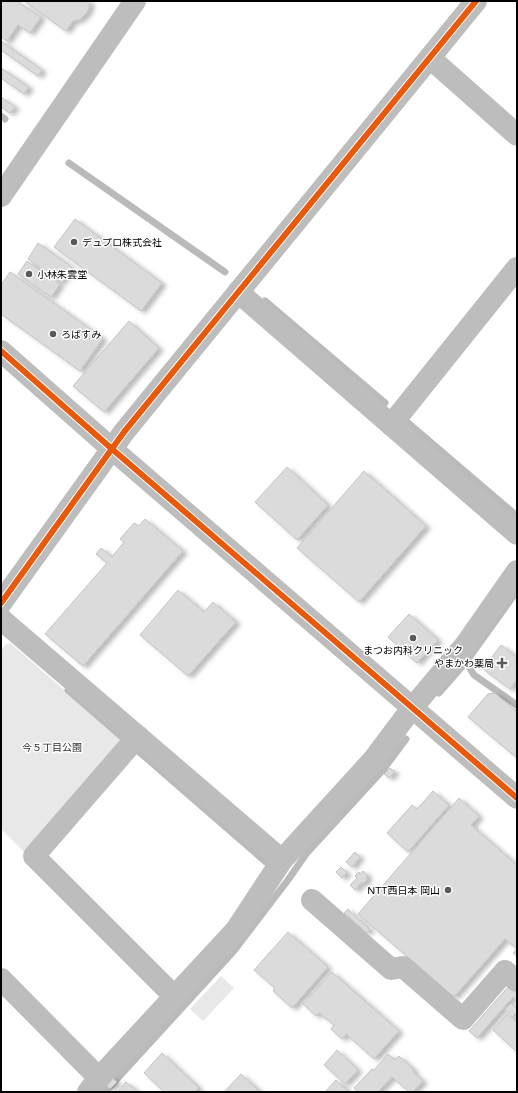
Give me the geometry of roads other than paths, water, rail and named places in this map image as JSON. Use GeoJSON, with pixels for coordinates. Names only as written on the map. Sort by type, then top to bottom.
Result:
{"type":"FeatureCollection","features":[{"type":"Feature","properties":{"kind":"street"},"geometry":{"type":"LineString","coordinates":[[1,196],[135,1]]}},
{"type":"Feature","properties":{"kind":"street"},"geometry":{"type":"LineString","coordinates":[[1,604],[138,414],[476,1]]}},
{"type":"Feature","properties":{"kind":"street"},"geometry":{"type":"LineString","coordinates":[[430,58],[517,135]]}},
{"type":"Feature","properties":{"kind":"street"},"geometry":{"type":"LineString","coordinates":[[391,425],[515,275]]}},
{"type":"Feature","properties":{"kind":"street"},"geometry":{"type":"LineString","coordinates":[[238,292],[517,534]]}},
{"type":"Feature","properties":{"kind":"street"},"geometry":{"type":"LineString","coordinates":[[1,351],[112,449],[517,798]]}},
{"type":"Feature","properties":{"kind":"street"},"geometry":{"type":"LineString","coordinates":[[1,979],[94,1085],[236,930],[282,860],[373,760],[412,708],[466,644],[517,571]]}},
{"type":"Feature","properties":{"kind":"street"},"geometry":{"type":"LineString","coordinates":[[1,619],[133,742],[282,860]]}},
{"type":"Feature","properties":{"kind":"street"},"geometry":{"type":"LineString","coordinates":[[133,742],[34,856],[175,997]]}},
{"type":"Feature","properties":{"kind":"street"},"geometry":{"type":"LineString","coordinates":[[312,900],[391,969],[403,966],[463,1019],[505,971],[517,981]]}},
{"type":"Feature","properties":{"kind":"waterway"},"geometry":{"type":"LineString","coordinates":[[1,116],[5,119]]}},
{"type":"Feature","properties":{"kind":"waterway"},"geometry":{"type":"LineString","coordinates":[[69,163],[225,272]]}},
{"type":"Feature","properties":{"kind":"waterway"},"geometry":{"type":"LineString","coordinates":[[265,301],[385,403]]}},
{"type":"Feature","properties":{"kind":"waterway"},"geometry":{"type":"LineString","coordinates":[[408,423],[517,516]]}},
{"type":"Feature","properties":{"kind":"waterway"},"geometry":{"type":"LineString","coordinates":[[439,693],[466,662],[517,591]]}},
{"type":"Feature","properties":{"kind":"waterway"},"geometry":{"type":"LineString","coordinates":[[466,662],[474,675],[517,705]]}},
{"type":"Feature","properties":{"kind":"waterway"},"geometry":{"type":"LineString","coordinates":[[68,690],[266,862]]}},
{"type":"Feature","properties":{"kind":"waterway"},"geometry":{"type":"LineString","coordinates":[[105,1092],[233,952],[306,854],[383,770],[406,739]]}},
{"type":"Feature","properties":{"kind":"place","name":"デュプロ株式会社"},"geometry":{"type":"Point","coordinates":[74,242]}},
{"type":"Feature","properties":{"kind":"place","name":"小林朱雲堂"},"geometry":{"type":"Point","coordinates":[29,274]}},
{"type":"Feature","properties":{"kind":"place","name":"ろばすみ"},"geometry":{"type":"Point","coordinates":[53,334]}},
{"type":"Feature","properties":{"kind":"place","name":"まつお内科クリニック"},"geometry":{"type":"Point","coordinates":[413,638]}},
{"type":"Feature","properties":{"kind":"place","name":"やまかわ薬局"},"geometry":{"type":"Point","coordinates":[502,663]}},
{"type":"Feature","properties":{"kind":"place","name":"NTT西日本 岡山"},"geometry":{"type":"Point","coordinates":[448,890]}},
{"type":"Feature","properties":{"kind":"park label","name":"今５丁目公園"},"geometry":{"type":"Point","coordinates":[52,747]}}]}
